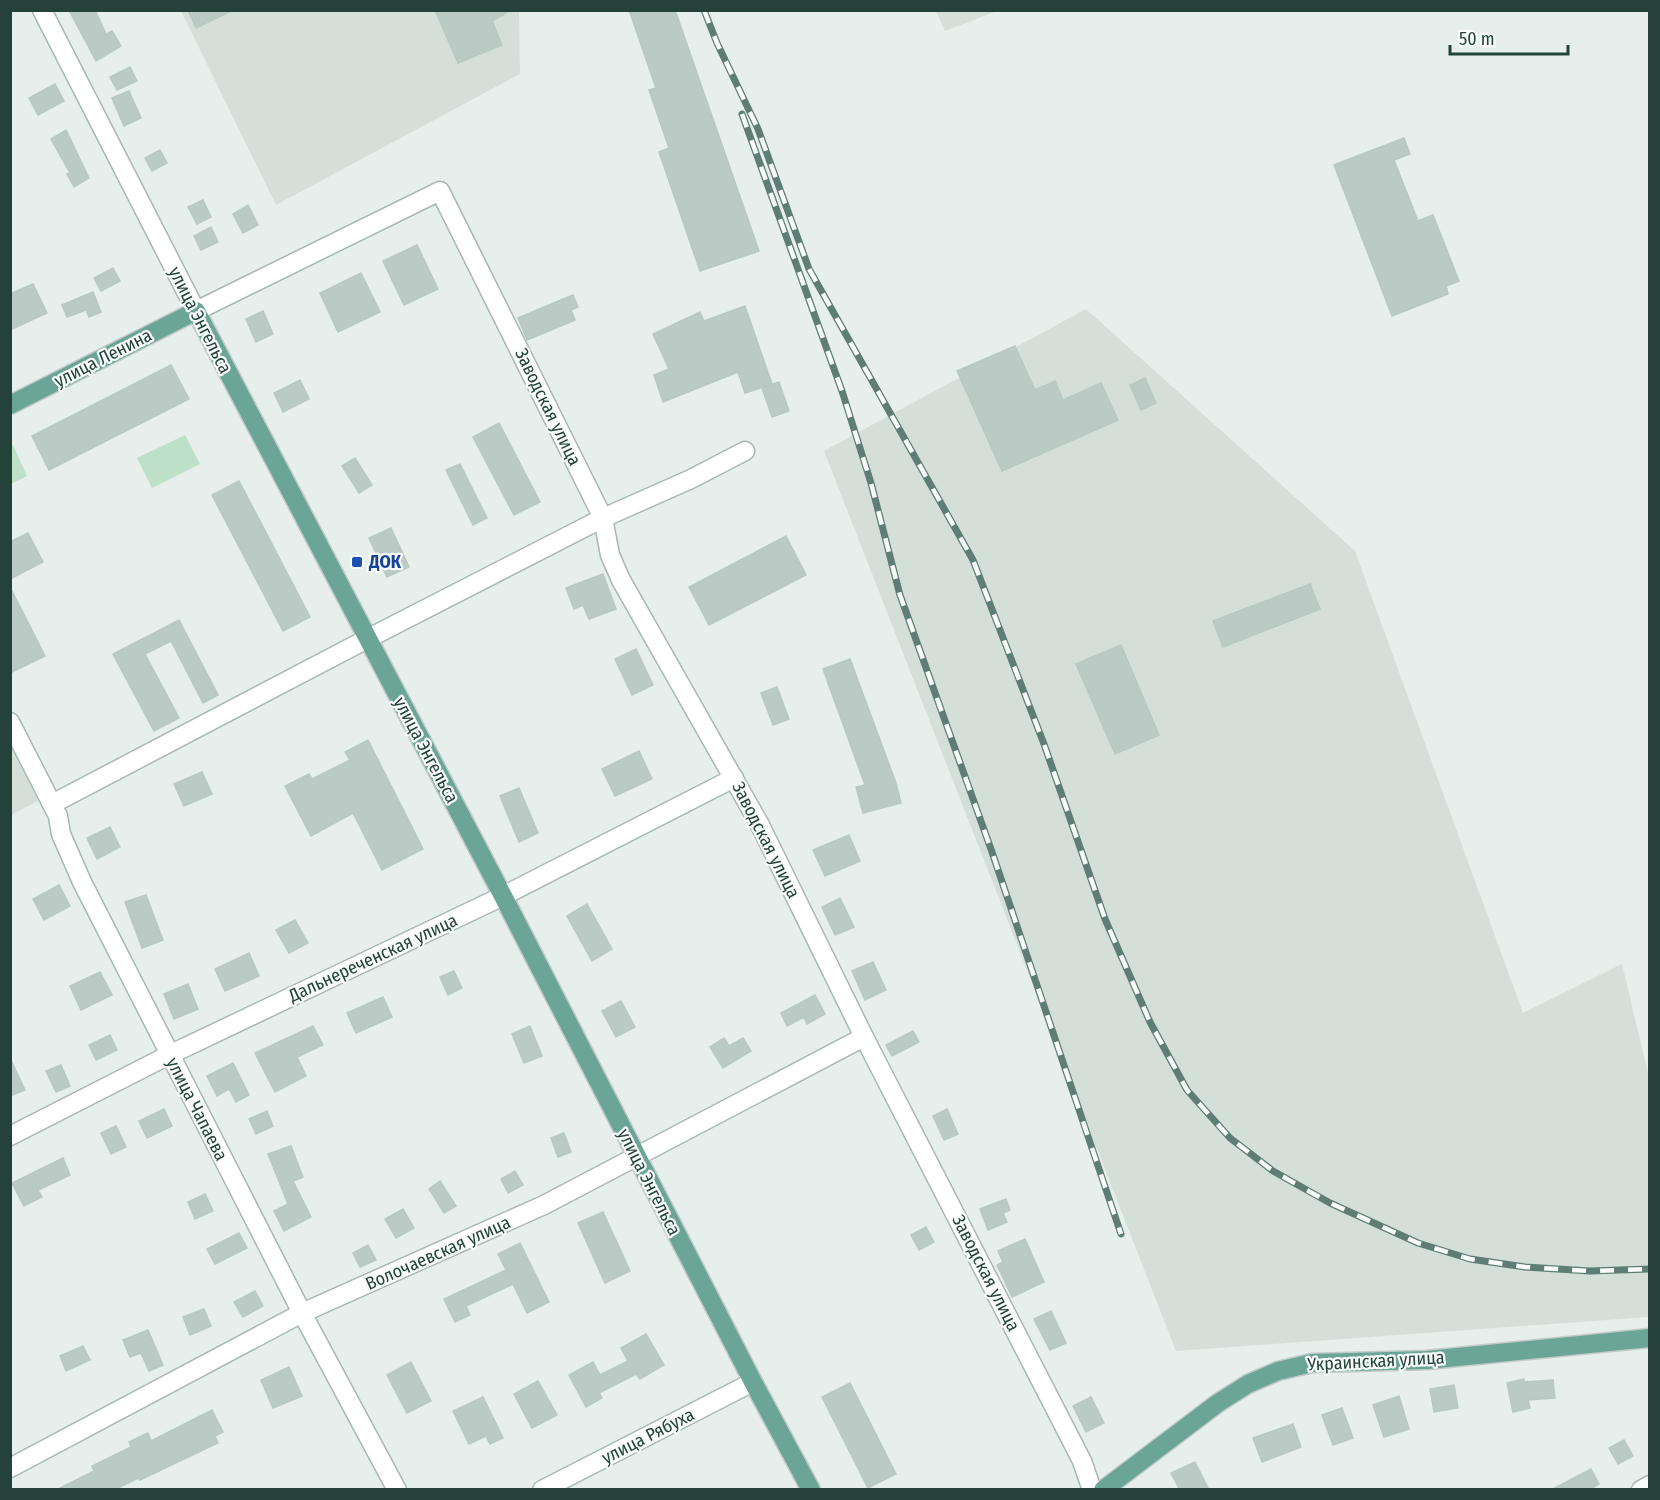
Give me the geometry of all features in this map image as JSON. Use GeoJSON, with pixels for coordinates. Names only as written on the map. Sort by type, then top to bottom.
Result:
{"type":"FeatureCollection","features":[{"type":"Feature","properties":{"kind":"main road","name":"улица Ленина"},"geometry":{"type":"LineString","coordinates":[[10,405],[196,311]]}},
{"type":"Feature","properties":{"kind":"main road","name":"улица Энгельса"},"geometry":{"type":"LineString","coordinates":[[196,311],[811,1490]]}},
{"type":"Feature","properties":{"kind":"main road","name":"Украинская улица"},"geometry":{"type":"LineString","coordinates":[[1103,1490],[1226,1397],[1248,1383],[1278,1371],[1312,1363],[1427,1360],[1650,1338]]}},
{"type":"Feature","properties":{"kind":"street","name":"улица Энгельса"},"geometry":{"type":"LineString","coordinates":[[42,10],[196,311]]}},
{"type":"Feature","properties":{"kind":"street","name":"Заводская улица"},"geometry":{"type":"LineString","coordinates":[[196,311],[440,191],[603,518],[615,569],[760,825],[864,1037],[1082,1461],[1092,1490]]}},
{"type":"Feature","properties":{"kind":"street"},"geometry":{"type":"LineString","coordinates":[[52,804],[603,518],[691,479],[745,450]]}},
{"type":"Feature","properties":{"kind":"street","name":"улица Чапаева"},"geometry":{"type":"LineString","coordinates":[[10,722],[58,816],[61,834],[82,882],[302,1313],[397,1490]]}},
{"type":"Feature","properties":{"kind":"street","name":"Дальнереченская улица"},"geometry":{"type":"LineString","coordinates":[[10,1136],[170,1055],[503,897],[734,778]]}},
{"type":"Feature","properties":{"kind":"street","name":"Волочаевская улица"},"geometry":{"type":"LineString","coordinates":[[10,1468],[302,1313],[544,1206],[864,1037]]}},
{"type":"Feature","properties":{"kind":"street","name":"улица Рябуха"},"geometry":{"type":"LineString","coordinates":[[542,1490],[753,1382]]}},
{"type":"Feature","properties":{"kind":"street"},"geometry":{"type":"LineString","coordinates":[[1641,1490],[1650,1485]]}},
{"type":"Feature","properties":{"kind":"shaded area"},"geometry":{"type":"Polygon","coordinates":[[[181,11],[519,11],[520,74],[276,205],[181,11]]]}},
{"type":"Feature","properties":{"kind":"shaded area"},"geometry":{"type":"Polygon","coordinates":[[[936,11],[997,11],[945,31],[936,11]]]}},
{"type":"Feature","properties":{"kind":"shaded area"},"geometry":{"type":"Polygon","coordinates":[[[1086,309],[1355,551],[1523,1013],[1622,964],[1649,1077],[1649,1317],[1176,1351],[824,451],[1086,309]]]}},
{"type":"Feature","properties":{"kind":"shaded area"},"geometry":{"type":"Polygon","coordinates":[[[11,744],[38,801],[10,815],[11,744]]]}},
{"type":"Feature","properties":{"kind":"green space"},"geometry":{"type":"Polygon","coordinates":[[[185,435],[200,464],[152,488],[137,458],[185,435]]]}},
{"type":"Feature","properties":{"kind":"green space"},"geometry":{"type":"Polygon","coordinates":[[[13,445],[27,476],[11,484],[11,446],[13,445]]]}},
{"type":"Feature","properties":{"kind":"building"},"geometry":{"type":"Polygon","coordinates":[[[69,10],[95,10],[106,34],[112,31],[121,46],[96,61],[69,10]]]}},
{"type":"Feature","properties":{"kind":"building"},"geometry":{"type":"Polygon","coordinates":[[[188,10],[233,10],[196,28],[188,10]]]}},
{"type":"Feature","properties":{"kind":"building"},"geometry":{"type":"Polygon","coordinates":[[[435,10],[511,10],[492,21],[502,45],[458,63],[435,10]]]}},
{"type":"Feature","properties":{"kind":"building"},"geometry":{"type":"Polygon","coordinates":[[[629,10],[675,10],[759,251],[700,271],[659,152],[669,148],[649,90],[656,88],[629,10]]]}},
{"type":"Feature","properties":{"kind":"building"},"geometry":{"type":"Polygon","coordinates":[[[130,67],[137,81],[117,90],[110,77],[130,67]]]}},
{"type":"Feature","properties":{"kind":"building"},"geometry":{"type":"Polygon","coordinates":[[[55,84],[64,101],[38,115],[29,98],[55,84]]]}},
{"type":"Feature","properties":{"kind":"building"},"geometry":{"type":"Polygon","coordinates":[[[129,91],[141,118],[124,126],[112,98],[129,91]]]}},
{"type":"Feature","properties":{"kind":"building"},"geometry":{"type":"Polygon","coordinates":[[[66,130],[89,178],[74,187],[67,174],[70,173],[51,139],[66,130]]]}},
{"type":"Feature","properties":{"kind":"building"},"geometry":{"type":"Polygon","coordinates":[[[1404,138],[1410,154],[1394,160],[1418,221],[1433,215],[1459,281],[1446,286],[1448,294],[1392,316],[1334,165],[1404,138]]]}},
{"type":"Feature","properties":{"kind":"building"},"geometry":{"type":"Polygon","coordinates":[[[160,150],[167,163],[152,171],[145,158],[160,150]]]}},
{"type":"Feature","properties":{"kind":"building"},"geometry":{"type":"Polygon","coordinates":[[[203,200],[211,217],[197,224],[188,207],[203,200]]]}},
{"type":"Feature","properties":{"kind":"building"},"geometry":{"type":"Polygon","coordinates":[[[248,205],[258,225],[243,233],[233,214],[248,205]]]}},
{"type":"Feature","properties":{"kind":"building"},"geometry":{"type":"Polygon","coordinates":[[[211,227],[218,242],[201,250],[194,236],[211,227]]]}},
{"type":"Feature","properties":{"kind":"building"},"geometry":{"type":"Polygon","coordinates":[[[417,245],[438,289],[404,305],[383,261],[417,245]]]}},
{"type":"Feature","properties":{"kind":"building"},"geometry":{"type":"Polygon","coordinates":[[[113,268],[120,281],[101,291],[94,278],[113,268]]]}},
{"type":"Feature","properties":{"kind":"building"},"geometry":{"type":"Polygon","coordinates":[[[361,273],[380,312],[338,332],[320,293],[361,273]]]}},
{"type":"Feature","properties":{"kind":"building"},"geometry":{"type":"Polygon","coordinates":[[[33,284],[47,313],[10,330],[10,294],[33,284]]]}},
{"type":"Feature","properties":{"kind":"building"},"geometry":{"type":"Polygon","coordinates":[[[93,292],[101,312],[89,317],[86,310],[67,317],[62,305],[93,292]]]}},
{"type":"Feature","properties":{"kind":"building"},"geometry":{"type":"Polygon","coordinates":[[[573,295],[578,307],[571,310],[575,320],[527,340],[518,318],[573,295]]]}},
{"type":"Feature","properties":{"kind":"building"},"geometry":{"type":"Polygon","coordinates":[[[745,306],[772,384],[745,393],[738,372],[663,402],[654,375],[669,369],[653,334],[700,312],[704,321],[745,306]]]}},
{"type":"Feature","properties":{"kind":"building"},"geometry":{"type":"Polygon","coordinates":[[[263,311],[273,334],[256,342],[246,319],[263,311]]]}},
{"type":"Feature","properties":{"kind":"building"},"geometry":{"type":"Polygon","coordinates":[[[1015,346],[1035,390],[1055,381],[1063,400],[1101,383],[1118,420],[1002,471],[957,371],[1015,346]]]}},
{"type":"Feature","properties":{"kind":"building"},"geometry":{"type":"Polygon","coordinates":[[[171,365],[189,399],[49,470],[32,436],[171,365]]]}},
{"type":"Feature","properties":{"kind":"building"},"geometry":{"type":"Polygon","coordinates":[[[1145,378],[1156,403],[1141,410],[1130,385],[1145,378]]]}},
{"type":"Feature","properties":{"kind":"building"},"geometry":{"type":"Polygon","coordinates":[[[300,380],[309,399],[283,412],[274,393],[300,380]]]}},
{"type":"Feature","properties":{"kind":"building"},"geometry":{"type":"Polygon","coordinates":[[[779,382],[789,411],[772,417],[762,388],[779,382]]]}},
{"type":"Feature","properties":{"kind":"building"},"geometry":{"type":"Polygon","coordinates":[[[499,423],[540,502],[514,515],[473,437],[499,423]]]}},
{"type":"Feature","properties":{"kind":"building"},"geometry":{"type":"Polygon","coordinates":[[[355,458],[372,485],[359,493],[342,466],[355,458]]]}},
{"type":"Feature","properties":{"kind":"building"},"geometry":{"type":"Polygon","coordinates":[[[460,464],[487,518],[473,525],[446,470],[460,464]]]}},
{"type":"Feature","properties":{"kind":"building"},"geometry":{"type":"Polygon","coordinates":[[[239,481],[310,617],[283,631],[212,495],[239,481]]]}},
{"type":"Feature","properties":{"kind":"building"},"geometry":{"type":"Polygon","coordinates":[[[391,528],[409,567],[387,577],[369,538],[391,528]]]}},
{"type":"Feature","properties":{"kind":"building"},"geometry":{"type":"Polygon","coordinates":[[[28,533],[43,562],[10,579],[10,542],[28,533]]]}},
{"type":"Feature","properties":{"kind":"building"},"geometry":{"type":"Polygon","coordinates":[[[786,536],[806,575],[709,625],[689,587],[786,536]]]}},
{"type":"Feature","properties":{"kind":"building"},"geometry":{"type":"Polygon","coordinates":[[[603,574],[616,609],[589,619],[583,605],[574,609],[566,588],[603,574]]]}},
{"type":"Feature","properties":{"kind":"building"},"geometry":{"type":"Polygon","coordinates":[[[1310,584],[1320,609],[1223,647],[1213,621],[1310,584]]]}},
{"type":"Feature","properties":{"kind":"building"},"geometry":{"type":"Polygon","coordinates":[[[10,587],[45,656],[10,673],[10,587]]]}},
{"type":"Feature","properties":{"kind":"building"},"geometry":{"type":"Polygon","coordinates":[[[179,620],[218,695],[203,703],[171,641],[145,654],[179,718],[154,731],[113,654],[179,620]]]}},
{"type":"Feature","properties":{"kind":"building"},"geometry":{"type":"Polygon","coordinates":[[[1121,645],[1159,735],[1115,754],[1076,664],[1121,645]]]}},
{"type":"Feature","properties":{"kind":"building"},"geometry":{"type":"Polygon","coordinates":[[[636,649],[653,685],[632,695],[615,659],[636,649]]]}},
{"type":"Feature","properties":{"kind":"building"},"geometry":{"type":"Polygon","coordinates":[[[850,659],[896,783],[901,803],[863,813],[856,787],[865,785],[823,669],[850,659]]]}},
{"type":"Feature","properties":{"kind":"building"},"geometry":{"type":"Polygon","coordinates":[[[777,687],[789,719],[773,725],[761,693],[777,687]]]}},
{"type":"Feature","properties":{"kind":"building"},"geometry":{"type":"Polygon","coordinates":[[[368,740],[423,849],[382,870],[353,813],[311,836],[285,786],[309,774],[312,779],[350,760],[345,752],[368,740]]]}},
{"type":"Feature","properties":{"kind":"building"},"geometry":{"type":"Polygon","coordinates":[[[639,751],[652,779],[615,796],[602,769],[639,751]]]}},
{"type":"Feature","properties":{"kind":"building"},"geometry":{"type":"Polygon","coordinates":[[[202,772],[212,794],[184,806],[174,784],[202,772]]]}},
{"type":"Feature","properties":{"kind":"building"},"geometry":{"type":"Polygon","coordinates":[[[519,788],[538,833],[519,842],[500,796],[519,788]]]}},
{"type":"Feature","properties":{"kind":"building"},"geometry":{"type":"Polygon","coordinates":[[[110,827],[120,847],[97,859],[87,838],[110,827]]]}},
{"type":"Feature","properties":{"kind":"building"},"geometry":{"type":"Polygon","coordinates":[[[849,835],[860,861],[825,876],[813,850],[849,835]]]}},
{"type":"Feature","properties":{"kind":"building"},"geometry":{"type":"Polygon","coordinates":[[[59,885],[70,906],[44,920],[33,899],[59,885]]]}},
{"type":"Feature","properties":{"kind":"building"},"geometry":{"type":"Polygon","coordinates":[[[146,895],[163,940],[142,948],[125,902],[146,895]]]}},
{"type":"Feature","properties":{"kind":"building"},"geometry":{"type":"Polygon","coordinates":[[[840,898],[854,927],[835,935],[822,907],[840,898]]]}},
{"type":"Feature","properties":{"kind":"building"},"geometry":{"type":"Polygon","coordinates":[[[587,904],[612,949],[592,961],[567,916],[587,904]]]}},
{"type":"Feature","properties":{"kind":"building"},"geometry":{"type":"Polygon","coordinates":[[[295,920],[308,943],[289,953],[276,930],[295,920]]]}},
{"type":"Feature","properties":{"kind":"building"},"geometry":{"type":"Polygon","coordinates":[[[249,953],[259,976],[225,991],[215,969],[249,953]]]}},
{"type":"Feature","properties":{"kind":"building"},"geometry":{"type":"Polygon","coordinates":[[[873,962],[886,990],[865,1000],[852,971],[873,962]]]}},
{"type":"Feature","properties":{"kind":"building"},"geometry":{"type":"Polygon","coordinates":[[[454,971],[462,988],[448,995],[440,977],[454,971]]]}},
{"type":"Feature","properties":{"kind":"building"},"geometry":{"type":"Polygon","coordinates":[[[100,972],[112,995],[81,1010],[70,986],[100,972]]]}},
{"type":"Feature","properties":{"kind":"building"},"geometry":{"type":"Polygon","coordinates":[[[188,984],[198,1009],[174,1019],[164,994],[188,984]]]}},
{"type":"Feature","properties":{"kind":"building"},"geometry":{"type":"Polygon","coordinates":[[[815,995],[825,1014],[807,1024],[804,1017],[787,1026],[781,1013],[815,995]]]}},
{"type":"Feature","properties":{"kind":"building"},"geometry":{"type":"Polygon","coordinates":[[[383,997],[392,1017],[356,1033],[347,1013],[383,997]]]}},
{"type":"Feature","properties":{"kind":"building"},"geometry":{"type":"Polygon","coordinates":[[[621,1001],[635,1027],[616,1037],[602,1011],[621,1001]]]}},
{"type":"Feature","properties":{"kind":"building"},"geometry":{"type":"Polygon","coordinates":[[[313,1026],[323,1045],[297,1057],[306,1076],[275,1092],[255,1053],[313,1026]]]}},
{"type":"Feature","properties":{"kind":"building"},"geometry":{"type":"Polygon","coordinates":[[[530,1026],[542,1056],[524,1063],[512,1034],[530,1026]]]}},
{"type":"Feature","properties":{"kind":"building"},"geometry":{"type":"Polygon","coordinates":[[[913,1031],[919,1042],[892,1056],[886,1045],[913,1031]]]}},
{"type":"Feature","properties":{"kind":"building"},"geometry":{"type":"Polygon","coordinates":[[[110,1035],[117,1050],[96,1060],[89,1045],[110,1035]]]}},
{"type":"Feature","properties":{"kind":"building"},"geometry":{"type":"Polygon","coordinates":[[[724,1038],[729,1046],[743,1038],[751,1051],[723,1068],[710,1047],[724,1038]]]}},
{"type":"Feature","properties":{"kind":"building"},"geometry":{"type":"Polygon","coordinates":[[[10,1058],[25,1090],[10,1096],[10,1058]]]}},
{"type":"Feature","properties":{"kind":"building"},"geometry":{"type":"Polygon","coordinates":[[[233,1063],[249,1095],[236,1102],[229,1089],[217,1096],[207,1076],[233,1063]]]}},
{"type":"Feature","properties":{"kind":"building"},"geometry":{"type":"Polygon","coordinates":[[[61,1065],[70,1086],[56,1092],[46,1071],[61,1065]]]}},
{"type":"Feature","properties":{"kind":"building"},"geometry":{"type":"Polygon","coordinates":[[[164,1109],[172,1126],[147,1138],[139,1121],[164,1109]]]}},
{"type":"Feature","properties":{"kind":"building"},"geometry":{"type":"Polygon","coordinates":[[[947,1109],[958,1134],[944,1140],[933,1116],[947,1109]]]}},
{"type":"Feature","properties":{"kind":"building"},"geometry":{"type":"Polygon","coordinates":[[[267,1111],[273,1126],[256,1134],[249,1119],[267,1111]]]}},
{"type":"Feature","properties":{"kind":"building"},"geometry":{"type":"Polygon","coordinates":[[[116,1126],[126,1147],[111,1154],[101,1133],[116,1126]]]}},
{"type":"Feature","properties":{"kind":"building"},"geometry":{"type":"Polygon","coordinates":[[[564,1133],[571,1152],[558,1157],[551,1138],[564,1133]]]}},
{"type":"Feature","properties":{"kind":"building"},"geometry":{"type":"Polygon","coordinates":[[[291,1146],[303,1177],[293,1181],[311,1217],[284,1231],[274,1211],[288,1204],[268,1154],[291,1146]]]}},
{"type":"Feature","properties":{"kind":"building"},"geometry":{"type":"Polygon","coordinates":[[[63,1158],[70,1175],[38,1190],[42,1197],[24,1206],[12,1183],[63,1158]]]}},
{"type":"Feature","properties":{"kind":"building"},"geometry":{"type":"Polygon","coordinates":[[[515,1171],[523,1185],[508,1193],[501,1179],[515,1171]]]}},
{"type":"Feature","properties":{"kind":"building"},"geometry":{"type":"Polygon","coordinates":[[[440,1181],[456,1206],[444,1213],[429,1189],[440,1181]]]}},
{"type":"Feature","properties":{"kind":"building"},"geometry":{"type":"Polygon","coordinates":[[[205,1194],[213,1211],[195,1219],[188,1202],[205,1194]]]}},
{"type":"Feature","properties":{"kind":"building"},"geometry":{"type":"Polygon","coordinates":[[[1006,1199],[1010,1210],[1003,1213],[1007,1222],[988,1230],[980,1209],[1006,1199]]]}},
{"type":"Feature","properties":{"kind":"building"},"geometry":{"type":"Polygon","coordinates":[[[403,1209],[414,1228],[396,1238],[385,1219],[403,1209]]]}},
{"type":"Feature","properties":{"kind":"building"},"geometry":{"type":"Polygon","coordinates":[[[603,1212],[630,1271],[605,1283],[578,1223],[603,1212]]]}},
{"type":"Feature","properties":{"kind":"building"},"geometry":{"type":"Polygon","coordinates":[[[926,1227],[934,1242],[919,1250],[911,1235],[926,1227]]]}},
{"type":"Feature","properties":{"kind":"building"},"geometry":{"type":"Polygon","coordinates":[[[239,1233],[247,1248],[215,1264],[207,1249],[239,1233]]]}},
{"type":"Feature","properties":{"kind":"building"},"geometry":{"type":"Polygon","coordinates":[[[1025,1239],[1044,1282],[1012,1297],[997,1265],[1003,1262],[998,1251],[1025,1239]]]}},
{"type":"Feature","properties":{"kind":"building"},"geometry":{"type":"Polygon","coordinates":[[[520,1243],[549,1302],[527,1313],[513,1284],[466,1306],[470,1315],[455,1322],[444,1299],[506,1270],[498,1254],[520,1243]]]}},
{"type":"Feature","properties":{"kind":"building"},"geometry":{"type":"Polygon","coordinates":[[[368,1245],[376,1260],[360,1267],[353,1253],[368,1245]]]}},
{"type":"Feature","properties":{"kind":"building"},"geometry":{"type":"Polygon","coordinates":[[[255,1291],[263,1306],[243,1317],[234,1302],[255,1291]]]}},
{"type":"Feature","properties":{"kind":"building"},"geometry":{"type":"Polygon","coordinates":[[[204,1309],[211,1326],[190,1335],[183,1317],[204,1309]]]}},
{"type":"Feature","properties":{"kind":"building"},"geometry":{"type":"Polygon","coordinates":[[[1051,1311],[1066,1343],[1050,1350],[1034,1319],[1051,1311]]]}},
{"type":"Feature","properties":{"kind":"building"},"geometry":{"type":"Polygon","coordinates":[[[148,1330],[163,1365],[149,1371],[141,1353],[130,1357],[123,1340],[148,1330]]]}},
{"type":"Feature","properties":{"kind":"building"},"geometry":{"type":"Polygon","coordinates":[[[646,1334],[664,1365],[640,1379],[636,1374],[599,1393],[602,1398],[586,1407],[569,1375],[593,1362],[600,1375],[628,1361],[621,1348],[646,1334]]]}},
{"type":"Feature","properties":{"kind":"building"},"geometry":{"type":"Polygon","coordinates":[[[83,1346],[90,1360],[66,1371],[60,1356],[83,1346]]]}},
{"type":"Feature","properties":{"kind":"building"},"geometry":{"type":"Polygon","coordinates":[[[411,1362],[431,1401],[407,1413],[387,1375],[411,1362]]]}},
{"type":"Feature","properties":{"kind":"building"},"geometry":{"type":"Polygon","coordinates":[[[289,1367],[302,1396],[273,1408],[261,1380],[289,1367]]]}},
{"type":"Feature","properties":{"kind":"building"},"geometry":{"type":"Polygon","coordinates":[[[1524,1379],[1524,1382],[1553,1380],[1555,1398],[1528,1400],[1530,1408],[1513,1412],[1507,1383],[1524,1379]]]}},
{"type":"Feature","properties":{"kind":"building"},"geometry":{"type":"Polygon","coordinates":[[[538,1381],[557,1415],[532,1428],[514,1394],[538,1381]]]}},
{"type":"Feature","properties":{"kind":"building"},"geometry":{"type":"Polygon","coordinates":[[[850,1383],[896,1474],[868,1488],[822,1397],[850,1383]]]}},
{"type":"Feature","properties":{"kind":"building"},"geometry":{"type":"Polygon","coordinates":[[[1454,1385],[1458,1408],[1434,1412],[1430,1389],[1454,1385]]]}},
{"type":"Feature","properties":{"kind":"building"},"geometry":{"type":"Polygon","coordinates":[[[1399,1396],[1409,1429],[1384,1437],[1373,1405],[1399,1396]]]}},
{"type":"Feature","properties":{"kind":"building"},"geometry":{"type":"Polygon","coordinates":[[[483,1397],[503,1438],[490,1444],[486,1436],[469,1444],[453,1411],[483,1397]]]}},
{"type":"Feature","properties":{"kind":"building"},"geometry":{"type":"Polygon","coordinates":[[[1091,1397],[1104,1423],[1086,1432],[1073,1406],[1091,1397]]]}},
{"type":"Feature","properties":{"kind":"building"},"geometry":{"type":"Polygon","coordinates":[[[1342,1408],[1353,1438],[1333,1445],[1322,1415],[1342,1408]]]}},
{"type":"Feature","properties":{"kind":"building"},"geometry":{"type":"Polygon","coordinates":[[[212,1410],[223,1432],[215,1436],[218,1443],[114,1490],[56,1490],[94,1471],[92,1466],[131,1447],[129,1442],[148,1433],[151,1441],[212,1410]]]}},
{"type":"Feature","properties":{"kind":"building"},"geometry":{"type":"Polygon","coordinates":[[[1293,1424],[1301,1447],[1262,1462],[1253,1438],[1293,1424]]]}},
{"type":"Feature","properties":{"kind":"building"},"geometry":{"type":"Polygon","coordinates":[[[1624,1440],[1633,1456],[1618,1464],[1609,1448],[1624,1440]]]}},
{"type":"Feature","properties":{"kind":"building"},"geometry":{"type":"Polygon","coordinates":[[[1195,1462],[1209,1490],[1180,1490],[1171,1473],[1195,1462]]]}},
{"type":"Feature","properties":{"kind":"building"},"geometry":{"type":"Polygon","coordinates":[[[1591,1469],[1599,1484],[1589,1490],[1551,1490],[1591,1469]]]}},
{"type":"Feature","properties":{"kind":"railway"},"geometry":{"type":"LineString","coordinates":[[704,10],[758,129],[809,269],[973,560],[1044,744],[1105,919],[1150,1022],[1187,1090],[1230,1138],[1273,1171],[1330,1203],[1418,1243],[1470,1259],[1525,1267],[1590,1271],[1650,1269]]}},
{"type":"Feature","properties":{"kind":"railway"},"geometry":{"type":"LineString","coordinates":[[742,114],[842,391],[871,483],[900,595],[992,852],[1121,1234]]}},
{"type":"Feature","properties":{"kind":"place","name":"ДОК"},"geometry":{"type":"Point","coordinates":[357,562]}}]}
